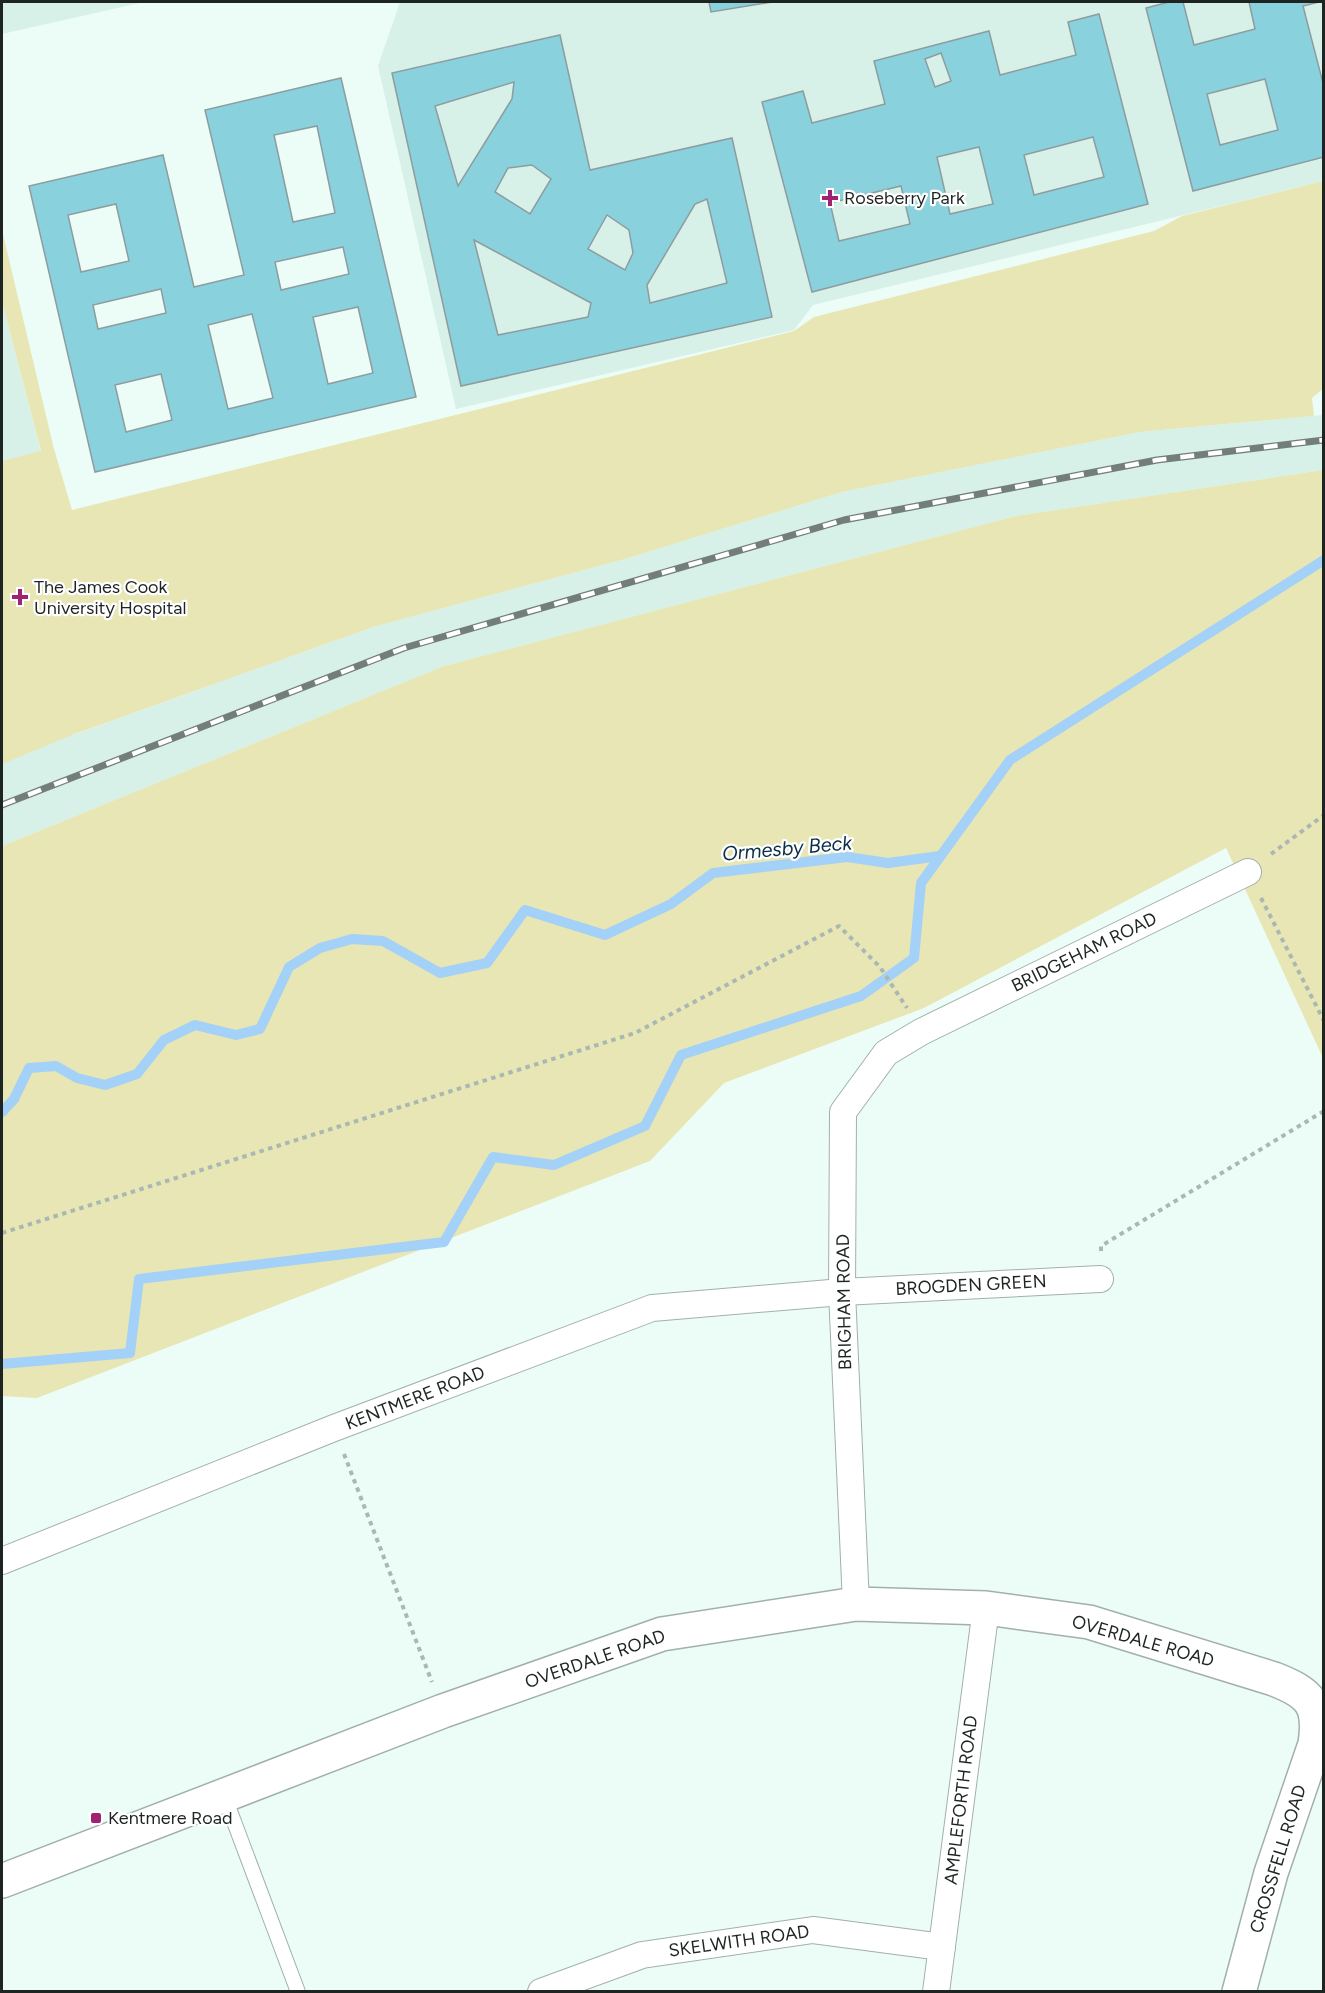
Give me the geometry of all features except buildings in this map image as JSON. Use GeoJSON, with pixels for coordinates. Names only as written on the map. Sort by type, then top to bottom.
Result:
{"type":"FeatureCollection","features":[{"type":"Feature","properties":{"kind":"street","name":"BRIDGEHAM ROAD"},"geometry":{"type":"LineString","coordinates":[[921,1032],[1248,872]]}},
{"type":"Feature","properties":{"kind":"street","name":"BRIGHAM ROAD"},"geometry":{"type":"LineString","coordinates":[[856,1604],[842,1292],[843,1112],[886,1053],[921,1032]]}},
{"type":"Feature","properties":{"kind":"street","name":"BROGDEN GREEN"},"geometry":{"type":"LineString","coordinates":[[842,1292],[1100,1279]]}},
{"type":"Feature","properties":{"kind":"street","name":"KENTMERE ROAD"},"geometry":{"type":"LineString","coordinates":[[2,1561],[334,1428],[652,1308],[842,1292]]}},
{"type":"Feature","properties":{"kind":"street","name":"OVERDALE ROAD"},"geometry":{"type":"LineString","coordinates":[[2,1881],[443,1711],[662,1634],[856,1604],[986,1608],[1089,1622],[1274,1679],[1318,1700]]}},
{"type":"Feature","properties":{"kind":"street","name":"AMPLEFORTH ROAD"},"geometry":{"type":"LineString","coordinates":[[936,1992],[986,1608]]}},
{"type":"Feature","properties":{"kind":"street","name":"CROSSFELL ROAD"},"geometry":{"type":"LineString","coordinates":[[1239,1992],[1271,1873],[1315,1744],[1318,1700]]}},
{"type":"Feature","properties":{"kind":"street","name":"SKELWITH ROAD"},"geometry":{"type":"LineString","coordinates":[[541,1992],[642,1955],[813,1930],[942,1947]]}},
{"type":"Feature","properties":{"kind":"lane"},"geometry":{"type":"LineString","coordinates":[[224,1796],[298,1992]]}},
{"type":"Feature","properties":{"kind":"path"},"geometry":{"type":"LineString","coordinates":[[1323,403],[1323,412]]}},
{"type":"Feature","properties":{"kind":"path"},"geometry":{"type":"LineString","coordinates":[[1323,815],[1248,872],[1323,1021]]}},
{"type":"Feature","properties":{"kind":"path"},"geometry":{"type":"LineString","coordinates":[[2,1233],[635,1033],[839,926],[880,967],[902,997]]}},
{"type":"Feature","properties":{"kind":"path"},"geometry":{"type":"LineString","coordinates":[[1100,1279],[1101,1246],[1323,1111]]}},
{"type":"Feature","properties":{"kind":"path"},"geometry":{"type":"LineString","coordinates":[[334,1428],[443,1711]]}},
{"type":"Feature","properties":{"kind":"shaded area"},"geometry":{"type":"Polygon","coordinates":[[[2,2],[144,2],[2,34],[2,2]]]}},
{"type":"Feature","properties":{"kind":"shaded area","name":"Roseberry Park"},"geometry":{"type":"Polygon","coordinates":[[[400,2],[1323,2],[1323,181],[813,305],[794,330],[456,409],[378,66],[400,2]]]}},
{"type":"Feature","properties":{"kind":"shaded area"},"geometry":{"type":"Polygon","coordinates":[[[2,302],[41,452],[6,460],[73,735],[373,627],[625,559],[842,492],[1140,432],[1323,415],[1323,470],[1016,516],[444,666],[2,846],[2,302]]]}},
{"type":"Feature","properties":{"kind":"green space"},"geometry":{"type":"Polygon","coordinates":[[[1323,181],[1324,388],[1312,398],[1314,416],[1140,432],[842,492],[625,559],[373,627],[72,735],[2,764],[2,461],[41,451],[2,302],[2,230],[54,449],[72,510],[794,331],[814,317],[1154,231],[1182,216],[1323,181]]]}},
{"type":"Feature","properties":{"kind":"green space"},"geometry":{"type":"Polygon","coordinates":[[[1323,470],[1323,1058],[1226,848],[924,1008],[724,1083],[650,1161],[37,1398],[2,1396],[2,846],[444,666],[1016,516],[1323,470]]]}},
{"type":"Feature","properties":{"kind":"waterway"},"geometry":{"type":"LineString","coordinates":[[2,1364],[130,1353],[139,1279],[444,1242],[493,1157],[554,1165],[645,1126],[681,1055],[861,996],[914,958],[921,883],[1010,760],[1324,560]]}},
{"type":"Feature","properties":{"kind":"waterway","name":"Ormesby Beck"},"geometry":{"type":"LineString","coordinates":[[2,1112],[14,1099],[29,1068],[56,1066],[77,1078],[105,1085],[137,1074],[164,1040],[195,1025],[236,1035],[260,1029],[289,967],[320,948],[352,939],[383,941],[440,973],[487,963],[525,910],[605,935],[671,904],[713,873],[847,857],[888,863],[940,856]]}},
{"type":"Feature","properties":{"kind":"railway"},"geometry":{"type":"LineString","coordinates":[[2,805],[404,648],[844,520],[1157,460],[1324,440]]}},
{"type":"Feature","properties":{"kind":"place","name":"Roseberry Park"},"geometry":{"type":"Point","coordinates":[830,198]}},
{"type":"Feature","properties":{"kind":"place","name":"The James Cook University Hospital"},"geometry":{"type":"Point","coordinates":[20,597]}},
{"type":"Feature","properties":{"kind":"place","name":"Kentmere Road"},"geometry":{"type":"Point","coordinates":[96,1818]}}]}
